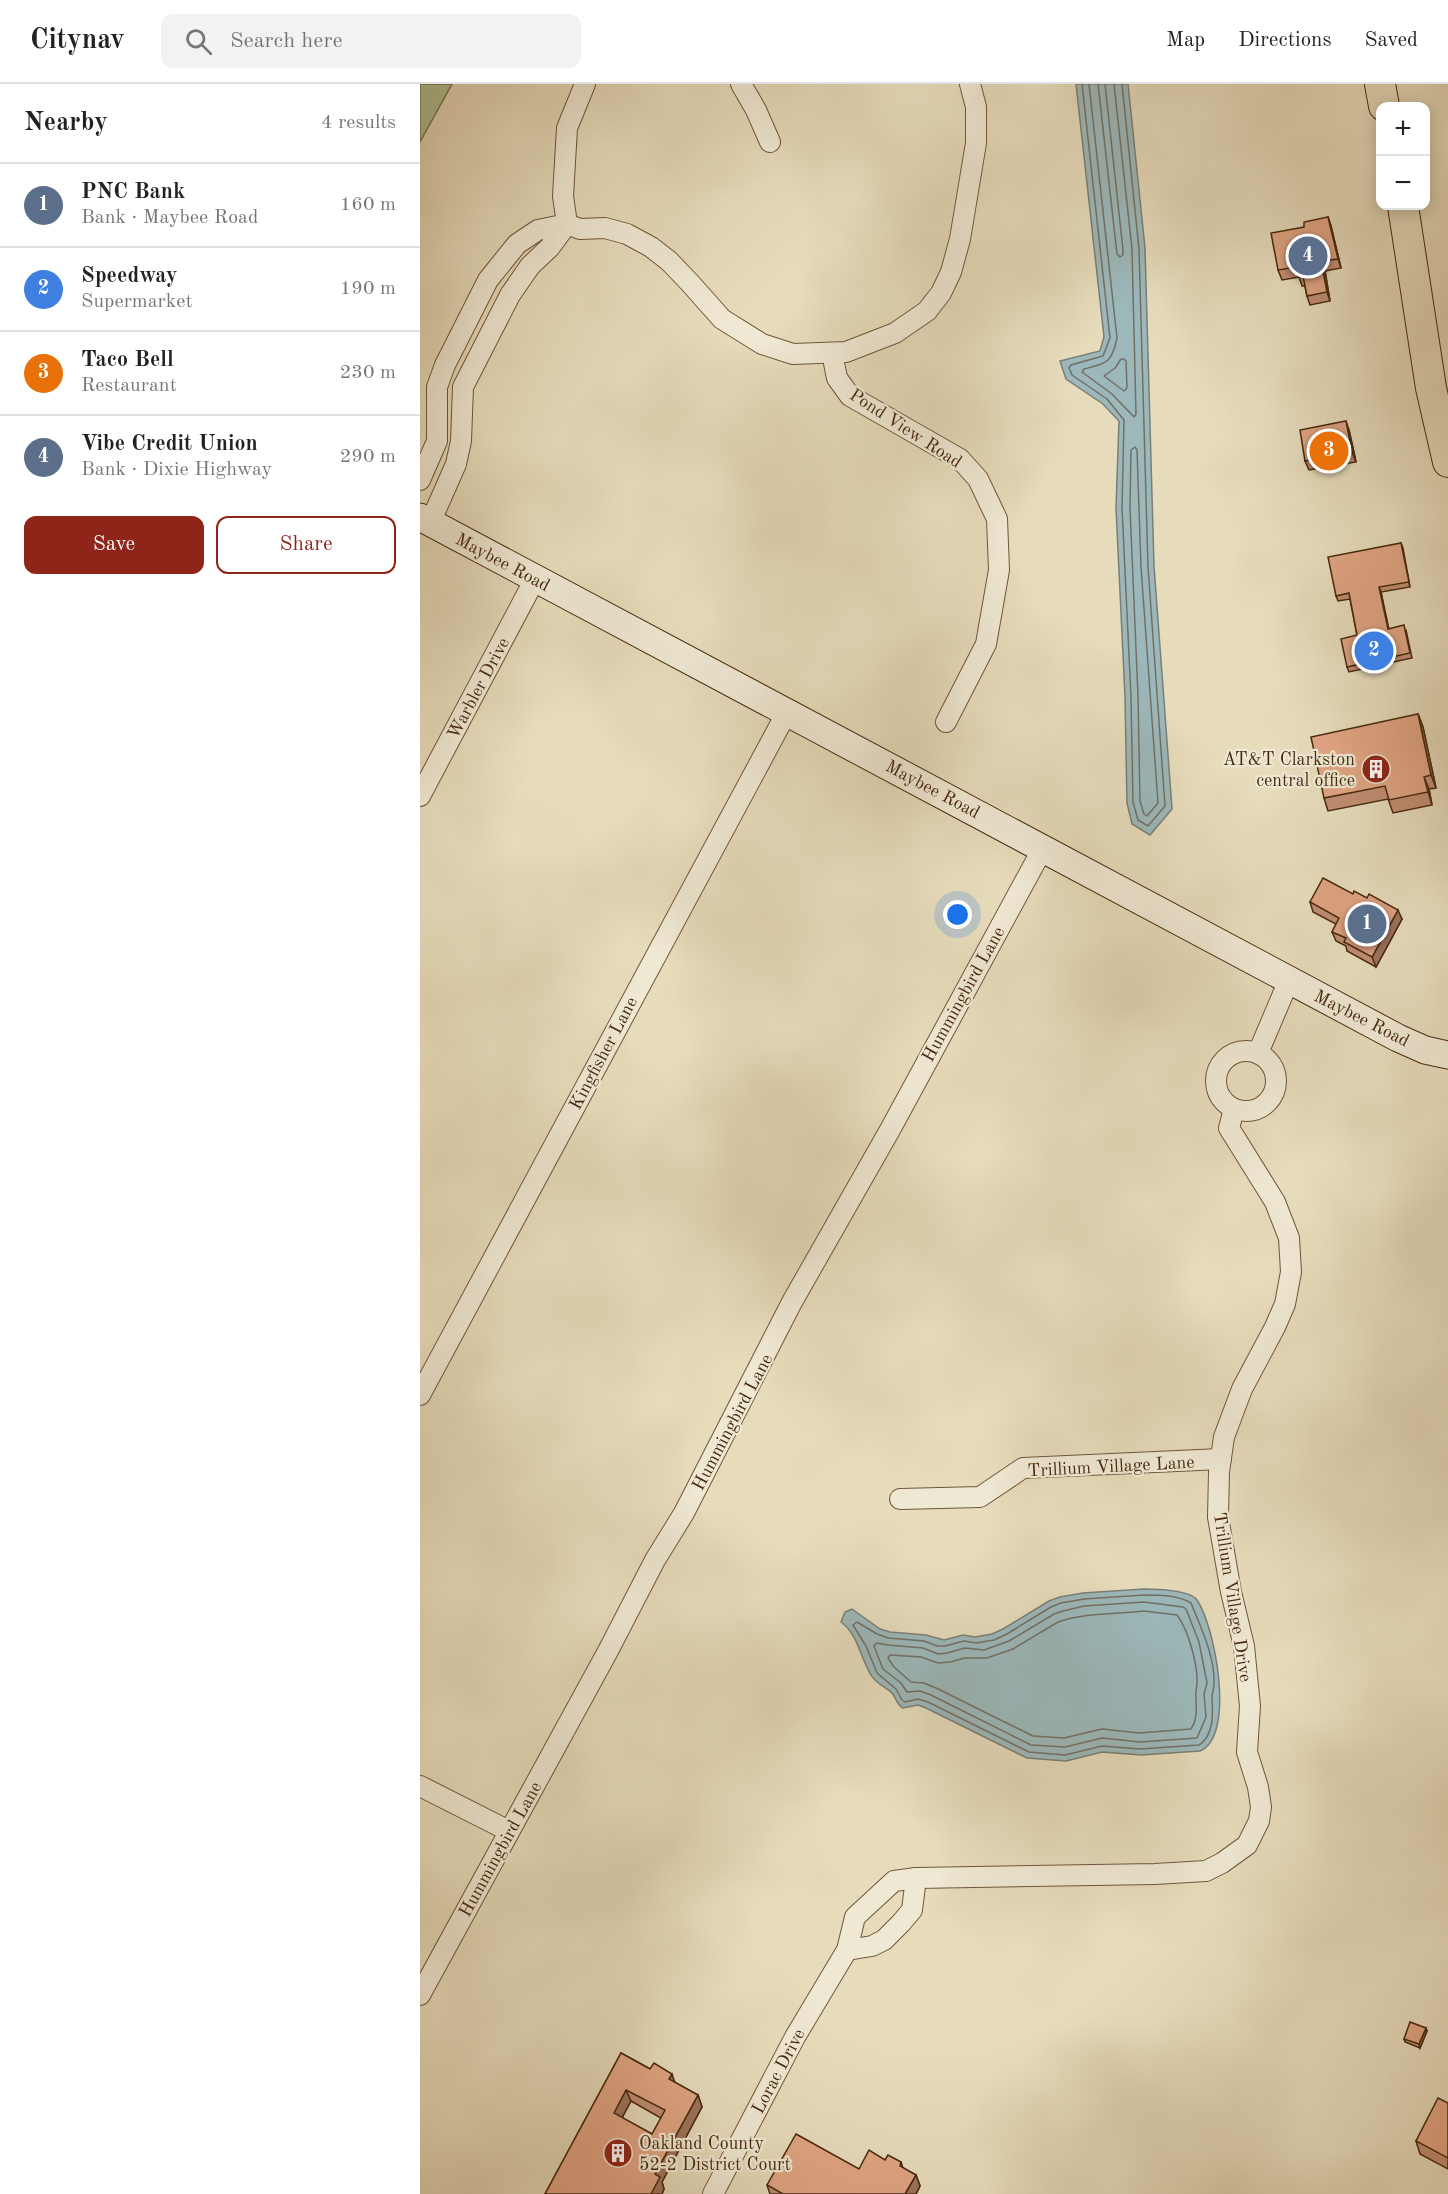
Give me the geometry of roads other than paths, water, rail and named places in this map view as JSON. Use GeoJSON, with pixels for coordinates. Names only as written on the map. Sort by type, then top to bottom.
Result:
{"type":"FeatureCollection","features":[{"type":"Feature","properties":{"kind":"main road"},"geometry":{"type":"LineString","coordinates":[[1380,84],[1383,102]]}},
{"type":"Feature","properties":{"kind":"main road"},"geometry":{"type":"LineString","coordinates":[[1404,210],[1431,388],[1448,462]]}},
{"type":"Feature","properties":{"kind":"main road","name":"Maybee Road"},"geometry":{"type":"LineString","coordinates":[[425,520],[1402,1040],[1425,1050],[1448,1055]]}},
{"type":"Feature","properties":{"kind":"street"},"geometry":{"type":"LineString","coordinates":[[425,520],[456,464],[461,441],[463,387],[510,295],[530,266],[550,248],[567,224],[563,196],[567,128],[585,84]]}},
{"type":"Feature","properties":{"kind":"street"},"geometry":{"type":"LineString","coordinates":[[741,84],[770,142]]}},
{"type":"Feature","properties":{"kind":"street"},"geometry":{"type":"LineString","coordinates":[[420,480],[437,441],[437,387],[445,365],[488,280],[517,244],[538,230],[567,224],[580,229],[605,228],[627,234],[669,261],[722,319],[762,345],[793,354],[846,352],[895,333],[927,311],[941,293],[951,272],[960,239],[976,143],[976,106],[970,84]]}},
{"type":"Feature","properties":{"kind":"street"},"geometry":{"type":"LineString","coordinates":[[488,280],[510,295]]}},
{"type":"Feature","properties":{"kind":"street","name":"Pond View Road"},"geometry":{"type":"LineString","coordinates":[[832,353],[837,378],[850,396],[960,459],[978,479],[998,519],[999,570],[986,644],[946,722]]}},
{"type":"Feature","properties":{"kind":"street"},"geometry":{"type":"LineString","coordinates":[[437,441],[461,441]]}},
{"type":"Feature","properties":{"kind":"street","name":"Warbler Drive"},"geometry":{"type":"LineString","coordinates":[[420,796],[535,579]]}},
{"type":"Feature","properties":{"kind":"street","name":"Kingfisher Lane"},"geometry":{"type":"LineString","coordinates":[[420,1395],[787,712]]}},
{"type":"Feature","properties":{"kind":"street","name":"Hummingbird Lane"},"geometry":{"type":"LineString","coordinates":[[420,1995],[656,1560],[684,1513],[792,1302],[891,1128],[1043,848]]}},
{"type":"Feature","properties":{"kind":"street"},"geometry":{"type":"LineString","coordinates":[[1258,1053],[1289,980]]}},
{"type":"Feature","properties":{"kind":"street"},"geometry":{"type":"LineString","coordinates":[[1246,1051],[1258,1053],[1268,1060],[1274,1070],[1276,1082],[1274,1093],[1267,1103],[1257,1109],[1245,1112],[1234,1109],[1224,1102],[1218,1092],[1216,1081],[1218,1069],[1225,1059],[1235,1053],[1246,1051]]}},
{"type":"Feature","properties":{"kind":"street","name":"Trillium Village Drive"},"geometry":{"type":"LineString","coordinates":[[847,1950],[855,1917],[894,1881],[916,1878],[1206,1871],[1222,1863],[1247,1845],[1259,1821],[1261,1807],[1258,1787],[1247,1752],[1250,1706],[1244,1646],[1218,1517],[1221,1459],[1224,1437],[1242,1389],[1285,1304],[1291,1272],[1289,1238],[1275,1202],[1229,1128],[1234,1109]]}},
{"type":"Feature","properties":{"kind":"street","name":"Trillium Village Lane"},"geometry":{"type":"LineString","coordinates":[[900,1499],[980,1497],[1023,1468],[1221,1459]]}},
{"type":"Feature","properties":{"kind":"street"},"geometry":{"type":"LineString","coordinates":[[420,1786],[509,1832]]}},
{"type":"Feature","properties":{"kind":"street"},"geometry":{"type":"LineString","coordinates":[[847,1950],[872,1946],[884,1940],[901,1923],[912,1910],[916,1878]]}},
{"type":"Feature","properties":{"kind":"street","name":"Lorac Drive"},"geometry":{"type":"LineString","coordinates":[[712,2194],[795,2037],[847,1950]]}},
{"type":"Feature","properties":{"kind":"water"},"geometry":{"type":"Polygon","coordinates":[[[1076,84],[1128,84],[1145,248],[1154,566],[1172,809],[1150,835],[1132,824],[1127,803],[1125,697],[1116,508],[1119,421],[1103,404],[1066,379],[1060,361],[1100,351],[1104,337],[1076,84]]]}},
{"type":"Feature","properties":{"kind":"water"},"geometry":{"type":"Polygon","coordinates":[[[1144,1589],[1187,1594],[1197,1600],[1204,1613],[1215,1655],[1220,1703],[1217,1725],[1211,1741],[1200,1751],[1141,1755],[1102,1752],[1066,1761],[1027,1758],[926,1708],[918,1705],[903,1708],[892,1693],[873,1678],[855,1639],[841,1622],[845,1612],[852,1609],[880,1629],[890,1632],[926,1635],[944,1640],[963,1635],[975,1637],[1003,1629],[1049,1601],[1060,1597],[1083,1593],[1144,1589]]]}},
{"type":"Feature","properties":{"kind":"place","name":"Vibe Credit Union"},"geometry":{"type":"Point","coordinates":[1308,256]}},
{"type":"Feature","properties":{"kind":"place","name":"Taco Bell"},"geometry":{"type":"Point","coordinates":[1329,451]}},
{"type":"Feature","properties":{"kind":"place","name":"Speedway"},"geometry":{"type":"Point","coordinates":[1374,651]}},
{"type":"Feature","properties":{"kind":"place","name":"AT&T Clarkston central office"},"geometry":{"type":"Point","coordinates":[1376,769]}},
{"type":"Feature","properties":{"kind":"place","name":"PNC Bank"},"geometry":{"type":"Point","coordinates":[1367,924]}},
{"type":"Feature","properties":{"kind":"place","name":"Oakland County 52-2 District Court"},"geometry":{"type":"Point","coordinates":[618,2153]}}]}
